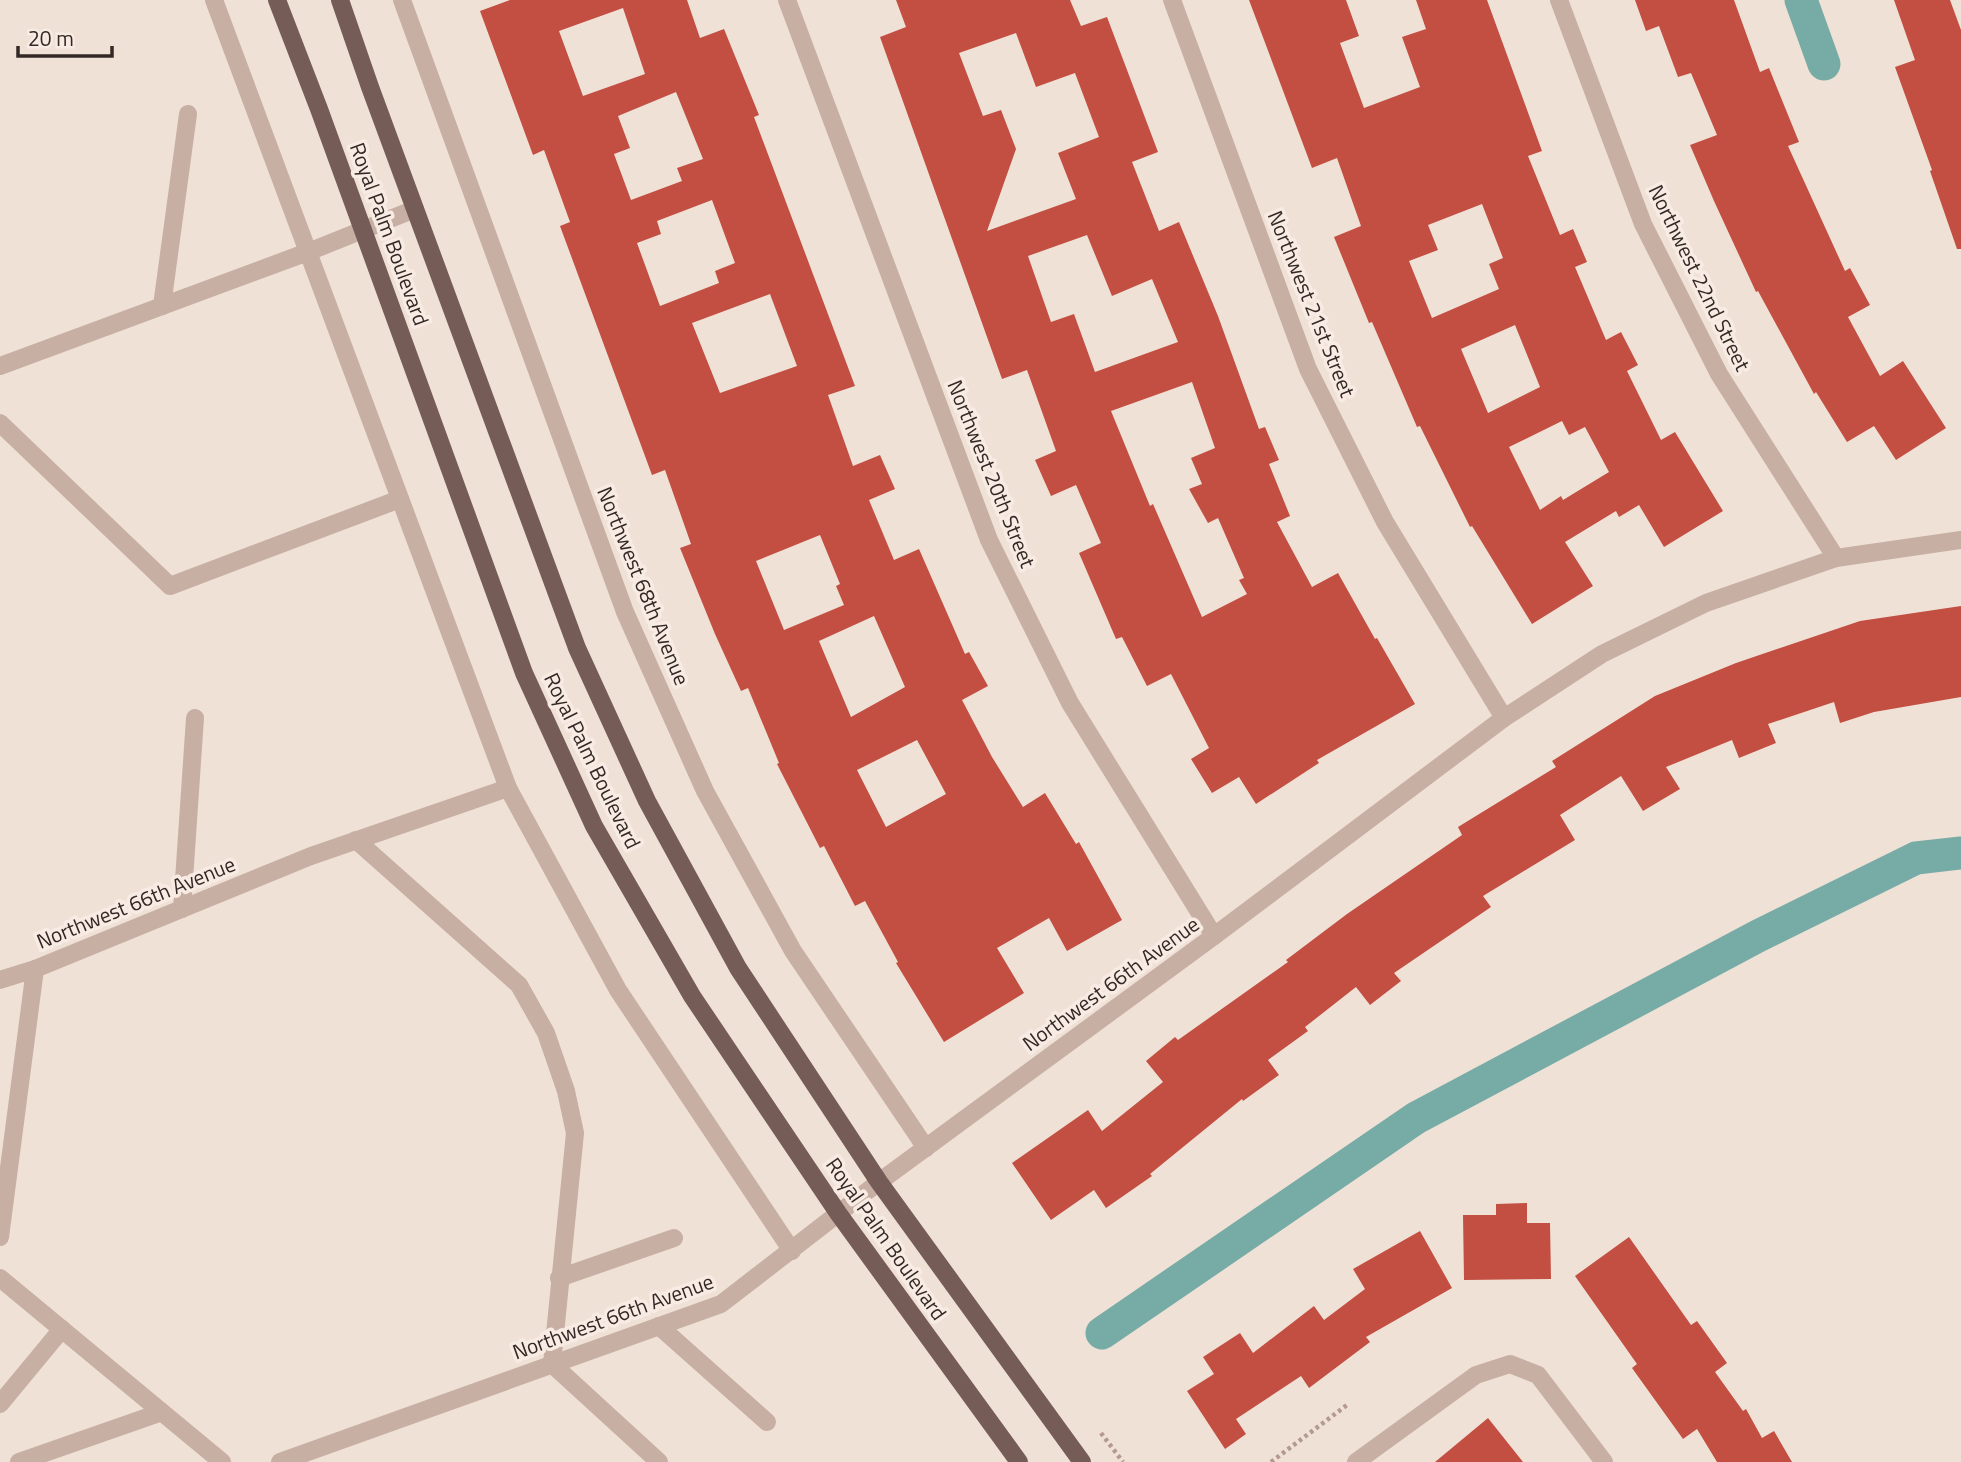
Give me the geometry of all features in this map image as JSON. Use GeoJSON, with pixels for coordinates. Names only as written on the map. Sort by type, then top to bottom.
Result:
{"type":"FeatureCollection","features":[{"type":"Feature","properties":{"kind":"main road","name":"Royal Palm Boulevard"},"geometry":{"type":"LineString","coordinates":[[276,0],[363,230],[524,673],[594,826],[692,996],[838,1213],[1019,1462]]}},
{"type":"Feature","properties":{"kind":"main road","name":"Royal Palm Boulevard"},"geometry":{"type":"LineString","coordinates":[[340,0],[577,648],[647,801],[738,968],[879,1182],[1082,1462]]}},
{"type":"Feature","properties":{"kind":"street"},"geometry":{"type":"LineString","coordinates":[[214,0],[508,788],[618,990],[792,1251]]}},
{"type":"Feature","properties":{"kind":"street","name":"Northwest 68th Avenue"},"geometry":{"type":"LineString","coordinates":[[402,0],[625,611],[705,791],[793,951],[926,1148]]}},
{"type":"Feature","properties":{"kind":"street","name":"Northwest 20th Street"},"geometry":{"type":"LineString","coordinates":[[787,0],[989,540],[1070,703],[1214,936]]}},
{"type":"Feature","properties":{"kind":"street","name":"Northwest 21st Street"},"geometry":{"type":"LineString","coordinates":[[1172,0],[1308,369],[1385,522],[1504,718]]}},
{"type":"Feature","properties":{"kind":"street","name":"Northwest 22nd Street"},"geometry":{"type":"LineString","coordinates":[[1559,0],[1643,224],[1719,374],[1836,558]]}},
{"type":"Feature","properties":{"kind":"street"},"geometry":{"type":"LineString","coordinates":[[162,306],[188,114]]}},
{"type":"Feature","properties":{"kind":"street"},"geometry":{"type":"LineString","coordinates":[[0,366],[308,252],[415,209]]}},
{"type":"Feature","properties":{"kind":"street"},"geometry":{"type":"LineString","coordinates":[[0,423],[170,586],[400,499]]}},
{"type":"Feature","properties":{"kind":"street","name":"Northwest 66th Avenue"},"geometry":{"type":"LineString","coordinates":[[281,1462],[722,1304],[879,1182],[1214,936],[1504,718],[1602,654],[1695,608],[1836,558],[1961,540]]}},
{"type":"Feature","properties":{"kind":"street"},"geometry":{"type":"LineString","coordinates":[[181,909],[195,718]]}},
{"type":"Feature","properties":{"kind":"street","name":"Northwest 66th Avenue"},"geometry":{"type":"LineString","coordinates":[[0,1237],[1,1212],[35,969],[311,856],[508,788]]}},
{"type":"Feature","properties":{"kind":"street"},"geometry":{"type":"LineString","coordinates":[[356,841],[519,985],[546,1033],[566,1091],[575,1133],[552,1364],[659,1462]]}},
{"type":"Feature","properties":{"kind":"street"},"geometry":{"type":"LineString","coordinates":[[0,980],[35,969]]}},
{"type":"Feature","properties":{"kind":"street"},"geometry":{"type":"LineString","coordinates":[[559,1278],[674,1238]]}},
{"type":"Feature","properties":{"kind":"street"},"geometry":{"type":"LineString","coordinates":[[0,1278],[222,1462]]}},
{"type":"Feature","properties":{"kind":"street"},"geometry":{"type":"LineString","coordinates":[[659,1326],[767,1422]]}},
{"type":"Feature","properties":{"kind":"street"},"geometry":{"type":"LineString","coordinates":[[0,1404],[62,1329]]}},
{"type":"Feature","properties":{"kind":"street"},"geometry":{"type":"LineString","coordinates":[[1356,1462],[1476,1375],[1510,1364],[1538,1375],[1604,1462]]}},
{"type":"Feature","properties":{"kind":"street"},"geometry":{"type":"LineString","coordinates":[[19,1462],[162,1412]]}},
{"type":"Feature","properties":{"kind":"path"},"geometry":{"type":"LineString","coordinates":[[1271,1462],[1347,1405]]}},
{"type":"Feature","properties":{"kind":"path"},"geometry":{"type":"LineString","coordinates":[[1101,1433],[1123,1462]]}},
{"type":"Feature","properties":{"kind":"building"},"geometry":{"type":"Polygon","coordinates":[[[510,0],[687,0],[700,38],[724,29],[759,115],[754,117],[855,386],[828,395],[853,466],[880,455],[895,489],[869,500],[894,560],[919,549],[965,654],[969,652],[988,686],[962,700],[992,757],[1023,807],[1045,793],[1076,844],[1079,842],[1122,920],[1067,951],[1049,918],[997,948],[1024,993],[944,1042],[896,963],[898,962],[865,901],[855,906],[824,846],[820,848],[777,764],[779,763],[748,688],[741,691],[715,634],[680,548],[691,544],[665,470],[652,475],[560,226],[570,222],[544,150],[533,155],[480,11],[510,0]],[[623,8],[559,31],[583,96],[645,74],[623,8]],[[676,92],[618,116],[630,148],[614,154],[631,200],[682,181],[677,168],[703,159],[676,92]],[[712,200],[657,221],[661,234],[637,243],[660,306],[719,283],[715,271],[735,263],[712,200]],[[770,294],[692,323],[720,393],[797,366],[770,294]],[[820,535],[756,561],[784,630],[844,605],[836,586],[840,584],[820,535]],[[874,616],[819,641],[851,717],[905,687],[874,616]],[[917,740],[857,770],[886,827],[946,794],[917,740]]]}},
{"type":"Feature","properties":{"kind":"building"},"geometry":{"type":"Polygon","coordinates":[[[896,0],[1070,0],[1081,26],[1107,17],[1158,152],[1132,162],[1159,231],[1179,222],[1218,316],[1259,429],[1265,427],[1279,460],[1269,464],[1290,516],[1277,522],[1312,587],[1338,573],[1415,704],[1317,760],[1319,763],[1256,804],[1239,777],[1212,793],[1191,759],[1209,748],[1171,674],[1147,686],[1122,637],[1116,639],[1079,553],[1101,543],[1076,485],[1051,496],[1035,460],[1056,451],[1027,370],[1002,379],[880,37],[906,27],[896,0]],[[1016,33],[959,53],[983,116],[1001,110],[1016,149],[987,231],[1076,199],[1058,153],[1099,137],[1075,73],[1036,87],[1016,33]],[[1087,235],[1028,256],[1051,322],[1074,314],[1095,372],[1178,342],[1152,279],[1112,296],[1087,235]],[[1192,382],[1111,411],[1150,506],[1153,504],[1202,617],[1247,594],[1239,580],[1244,578],[1218,518],[1208,523],[1189,489],[1202,484],[1191,458],[1215,448],[1192,382]]]}},
{"type":"Feature","properties":{"kind":"building"},"geometry":{"type":"Polygon","coordinates":[[[1249,0],[1346,0],[1359,36],[1340,43],[1364,108],[1420,87],[1402,37],[1426,29],[1416,0],[1487,0],[1542,151],[1528,156],[1560,235],[1573,229],[1587,262],[1575,267],[1606,340],[1621,332],[1638,365],[1627,371],[1661,440],[1675,432],[1723,511],[1664,547],[1639,505],[1619,517],[1616,511],[1565,542],[1593,586],[1532,624],[1472,526],[1470,527],[1420,426],[1417,427],[1372,322],[1369,323],[1334,237],[1361,226],[1337,158],[1312,168],[1249,0]],[[1482,204],[1428,225],[1438,250],[1409,261],[1432,318],[1499,289],[1489,264],[1503,258],[1482,204]],[[1515,325],[1461,349],[1488,413],[1540,387],[1515,325]],[[1562,421],[1509,447],[1540,510],[1561,496],[1563,500],[1609,472],[1585,427],[1569,435],[1562,421]]]}},
{"type":"Feature","properties":{"kind":"building"},"geometry":{"type":"Polygon","coordinates":[[[1635,0],[1734,0],[1760,72],[1769,68],[1799,142],[1788,146],[1845,271],[1850,268],[1870,305],[1848,317],[1880,376],[1903,361],[1946,428],[1896,460],[1874,426],[1847,442],[1816,392],[1814,394],[1758,291],[1756,292],[1690,145],[1717,135],[1691,73],[1678,77],[1659,26],[1646,31],[1635,0]]]}},
{"type":"Feature","properties":{"kind":"building"},"geometry":{"type":"Polygon","coordinates":[[[1894,0],[1950,0],[1961,30],[1961,249],[1957,249],[1895,67],[1915,60],[1894,0]]]}},
{"type":"Feature","properties":{"kind":"building"},"geometry":{"type":"Polygon","coordinates":[[[1961,606],[1961,697],[1874,712],[1840,723],[1834,702],[1768,724],[1776,743],[1739,758],[1732,740],[1666,767],[1680,789],[1643,811],[1621,776],[1560,815],[1575,840],[1483,896],[1491,907],[1394,973],[1401,981],[1370,1005],[1356,987],[1305,1027],[1308,1031],[1268,1060],[1279,1075],[1243,1101],[1242,1099],[1150,1174],[1152,1176],[1106,1208],[1094,1190],[1051,1220],[1012,1163],[1088,1110],[1102,1131],[1163,1082],[1146,1061],[1175,1037],[1178,1040],[1288,962],[1286,960],[1347,914],[1462,835],[1458,827],[1556,767],[1552,761],[1655,696],[1736,663],[1860,621],[1961,606]]]}},
{"type":"Feature","properties":{"kind":"building"},"geometry":{"type":"Polygon","coordinates":[[[1527,1203],[1527,1223],[1550,1223],[1551,1279],[1464,1280],[1463,1215],[1496,1215],[1496,1204],[1527,1203]]]}},
{"type":"Feature","properties":{"kind":"building"},"geometry":{"type":"Polygon","coordinates":[[[1420,1231],[1452,1288],[1366,1337],[1370,1342],[1309,1388],[1301,1376],[1236,1419],[1246,1434],[1225,1449],[1187,1391],[1214,1374],[1203,1357],[1240,1333],[1253,1353],[1314,1306],[1324,1320],[1365,1289],[1353,1269],[1420,1231]]]}},
{"type":"Feature","properties":{"kind":"building"},"geometry":{"type":"Polygon","coordinates":[[[1629,1237],[1691,1325],[1697,1321],[1727,1363],[1715,1372],[1743,1411],[1746,1409],[1762,1438],[1774,1431],[1792,1462],[1717,1462],[1697,1429],[1683,1439],[1632,1368],[1637,1364],[1575,1276],[1629,1237]]]}},
{"type":"Feature","properties":{"kind":"building"},"geometry":{"type":"Polygon","coordinates":[[[1488,1418],[1523,1462],[1435,1462],[1488,1418]]]}},
{"type":"Feature","properties":{"kind":"waterway"},"geometry":{"type":"LineString","coordinates":[[1801,0],[1824,64]]}},
{"type":"Feature","properties":{"kind":"waterway"},"geometry":{"type":"LineString","coordinates":[[1102,1333],[1416,1118],[1758,936],[1916,858],[1961,853]]}}]}
